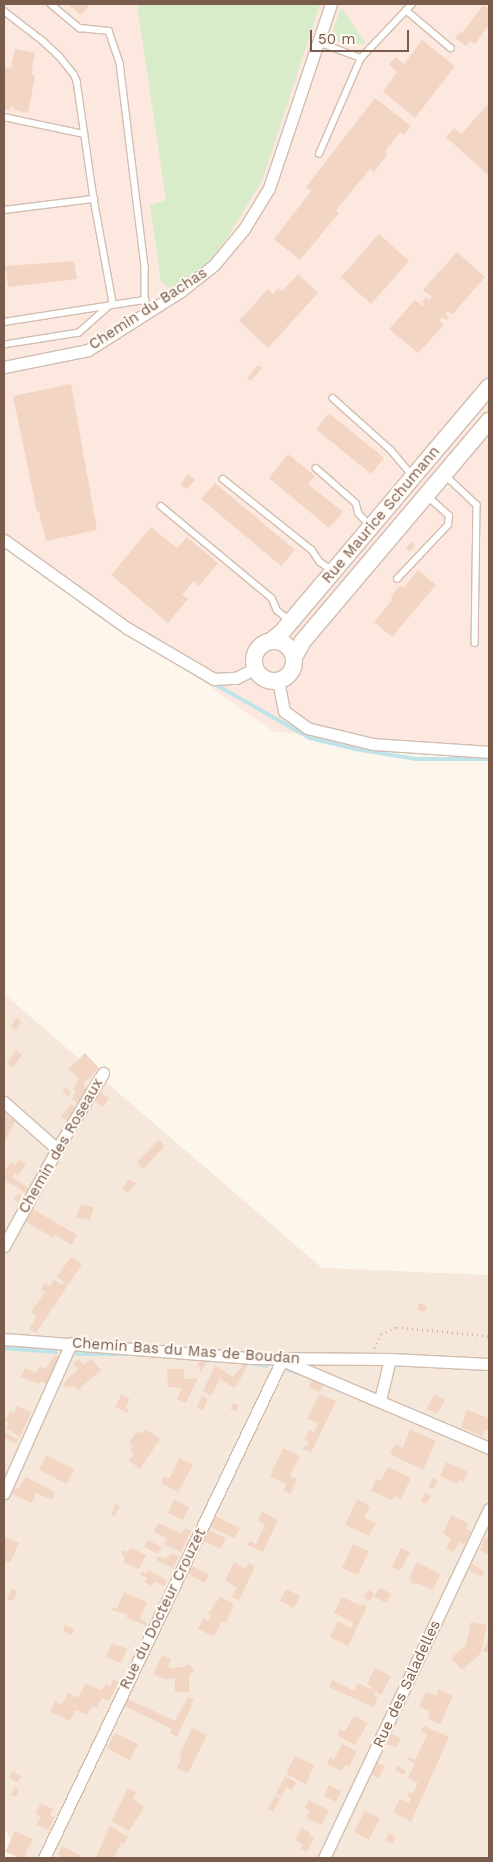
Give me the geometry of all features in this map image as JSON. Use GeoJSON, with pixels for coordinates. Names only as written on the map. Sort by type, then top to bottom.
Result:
{"type":"FeatureCollection","features":[{"type":"Feature","properties":{"kind":"main road","name":"Rue Maurice Schumann"},"geometry":{"type":"LineString","coordinates":[[271,641],[291,622],[489,387]]}},
{"type":"Feature","properties":{"kind":"main road","name":"Rue Maurice Schumann"},"geometry":{"type":"LineString","coordinates":[[294,657],[303,641],[489,421]]}},
{"type":"Feature","properties":{"kind":"main road"},"geometry":{"type":"LineString","coordinates":[[271,641],[285,644],[294,657],[291,672],[278,680],[265,678],[256,668],[254,657],[258,649],[271,641]]}},
{"type":"Feature","properties":{"kind":"street","name":"Chemin du Bachas"},"geometry":{"type":"LineString","coordinates":[[4,367],[88,350],[147,304],[181,291],[214,265],[244,229],[269,188],[331,4]]}},
{"type":"Feature","properties":{"kind":"street"},"geometry":{"type":"LineString","coordinates":[[4,540],[127,628],[214,679],[236,678],[256,668]]}},
{"type":"Feature","properties":{"kind":"street"},"geometry":{"type":"LineString","coordinates":[[278,680],[284,711],[307,728],[373,744],[489,752]]}},
{"type":"Feature","properties":{"kind":"street","name":"Chemin des Roseaux"},"geometry":{"type":"LineString","coordinates":[[4,1246],[57,1149],[103,1074]]}},
{"type":"Feature","properties":{"kind":"street"},"geometry":{"type":"LineString","coordinates":[[4,1102],[57,1149]]}},
{"type":"Feature","properties":{"kind":"street","name":"Chemin Bas du Mas de Boudan"},"geometry":{"type":"LineString","coordinates":[[4,1339],[282,1360],[390,1359],[489,1364]]}},
{"type":"Feature","properties":{"kind":"street"},"geometry":{"type":"LineString","coordinates":[[4,1493],[72,1344]]}},
{"type":"Feature","properties":{"kind":"street"},"geometry":{"type":"LineString","coordinates":[[380,1400],[390,1359]]}},
{"type":"Feature","properties":{"kind":"street"},"geometry":{"type":"LineString","coordinates":[[282,1360],[380,1400],[489,1448]]}},
{"type":"Feature","properties":{"kind":"street","name":"Rue du Docteur Crouzet"},"geometry":{"type":"LineString","coordinates":[[44,1858],[282,1360]]}},
{"type":"Feature","properties":{"kind":"street","name":"Rue des Saladelles"},"geometry":{"type":"LineString","coordinates":[[324,1858],[489,1509]]}},
{"type":"Feature","properties":{"kind":"lane"},"geometry":{"type":"LineString","coordinates":[[4,322],[76,312],[113,303],[147,304],[145,267],[120,64],[109,31],[80,28],[51,4]]}},
{"type":"Feature","properties":{"kind":"lane"},"geometry":{"type":"LineString","coordinates":[[319,154],[361,58],[412,4]]}},
{"type":"Feature","properties":{"kind":"lane"},"geometry":{"type":"LineString","coordinates":[[406,10],[451,48]]}},
{"type":"Feature","properties":{"kind":"lane"},"geometry":{"type":"LineString","coordinates":[[4,11],[43,41],[74,74],[113,303]]}},
{"type":"Feature","properties":{"kind":"lane"},"geometry":{"type":"LineString","coordinates":[[318,42],[361,58]]}},
{"type":"Feature","properties":{"kind":"lane"},"geometry":{"type":"LineString","coordinates":[[4,117],[84,134]]}},
{"type":"Feature","properties":{"kind":"lane"},"geometry":{"type":"LineString","coordinates":[[4,210],[94,199]]}},
{"type":"Feature","properties":{"kind":"lane"},"geometry":{"type":"LineString","coordinates":[[4,346],[79,333],[113,303]]}},
{"type":"Feature","properties":{"kind":"lane"},"geometry":{"type":"LineString","coordinates":[[333,398],[391,450],[414,476]]}},
{"type":"Feature","properties":{"kind":"lane"},"geometry":{"type":"LineString","coordinates":[[316,468],[356,503],[360,514],[372,526]]}},
{"type":"Feature","properties":{"kind":"lane"},"geometry":{"type":"LineString","coordinates":[[444,475],[478,505],[475,644]]}},
{"type":"Feature","properties":{"kind":"lane"},"geometry":{"type":"LineString","coordinates":[[223,479],[312,550],[320,562],[334,571]]}},
{"type":"Feature","properties":{"kind":"lane"},"geometry":{"type":"LineString","coordinates":[[397,579],[448,524],[449,516],[427,496]]}},
{"type":"Feature","properties":{"kind":"lane"},"geometry":{"type":"LineString","coordinates":[[161,506],[272,598],[277,610],[291,622]]}},
{"type":"Feature","properties":{"kind":"path"},"geometry":{"type":"LineString","coordinates":[[373,1359],[374,1347],[381,1334],[397,1327],[489,1336]]}},
{"type":"Feature","properties":{"kind":"shaded area"},"geometry":{"type":"Polygon","coordinates":[[[4,4],[489,4],[489,758],[272,731],[4,538],[4,4]]]}},
{"type":"Feature","properties":{"kind":"shaded area"},"geometry":{"type":"Polygon","coordinates":[[[4,994],[322,1268],[489,1275],[489,1852],[485,1858],[19,1858],[4,1826],[4,994]]]}},
{"type":"Feature","properties":{"kind":"green space"},"geometry":{"type":"Polygon","coordinates":[[[137,4],[320,4],[262,181],[227,238],[208,262],[185,282],[169,288],[161,281],[150,205],[166,200],[137,4]]]}},
{"type":"Feature","properties":{"kind":"green space"},"geometry":{"type":"Polygon","coordinates":[[[341,7],[366,44],[336,41],[333,30],[341,7]]]}},
{"type":"Feature","properties":{"kind":"building"},"geometry":{"type":"Polygon","coordinates":[[[67,4],[88,4],[88,7],[81,15],[67,4]]]}},
{"type":"Feature","properties":{"kind":"building"},"geometry":{"type":"Polygon","coordinates":[[[483,5],[489,10],[489,25],[475,44],[470,41],[466,46],[455,38],[460,32],[462,33],[483,5]]]}},
{"type":"Feature","properties":{"kind":"building"},"geometry":{"type":"Polygon","coordinates":[[[422,40],[455,66],[415,118],[383,92],[397,72],[389,65],[395,57],[404,64],[422,40]]]}},
{"type":"Feature","properties":{"kind":"building"},"geometry":{"type":"Polygon","coordinates":[[[15,49],[35,53],[31,74],[35,76],[28,113],[14,110],[14,107],[11,106],[10,110],[4,109],[4,67],[11,68],[15,49]]]}},
{"type":"Feature","properties":{"kind":"building"},"geometry":{"type":"Polygon","coordinates":[[[375,98],[411,126],[404,135],[400,132],[385,151],[388,154],[374,172],[370,169],[336,210],[339,213],[300,260],[274,239],[311,191],[306,187],[375,98]]]}},
{"type":"Feature","properties":{"kind":"building"},"geometry":{"type":"Polygon","coordinates":[[[489,103],[489,176],[446,137],[454,128],[461,134],[489,103]]]}},
{"type":"Feature","properties":{"kind":"building"},"geometry":{"type":"Polygon","coordinates":[[[379,234],[409,261],[371,304],[341,277],[379,234]]]}},
{"type":"Feature","properties":{"kind":"building"},"geometry":{"type":"Polygon","coordinates":[[[457,252],[485,277],[452,315],[448,311],[445,314],[449,318],[446,320],[442,317],[439,320],[444,325],[418,353],[389,329],[415,300],[423,306],[425,304],[422,302],[426,297],[429,300],[432,297],[423,290],[457,252]]]}},
{"type":"Feature","properties":{"kind":"building"},"geometry":{"type":"Polygon","coordinates":[[[74,261],[77,279],[8,287],[5,266],[74,261]]]}},
{"type":"Feature","properties":{"kind":"building"},"geometry":{"type":"Polygon","coordinates":[[[298,274],[318,293],[268,348],[239,321],[268,289],[273,294],[278,288],[282,291],[298,274]]]}},
{"type":"Feature","properties":{"kind":"building"},"geometry":{"type":"Polygon","coordinates":[[[258,365],[262,368],[251,381],[247,378],[258,365]]]}},
{"type":"Feature","properties":{"kind":"building"},"geometry":{"type":"Polygon","coordinates":[[[71,384],[97,530],[46,541],[39,512],[37,512],[13,396],[71,384]]]}},
{"type":"Feature","properties":{"kind":"building"},"geometry":{"type":"Polygon","coordinates":[[[329,413],[384,458],[371,474],[316,429],[329,413]]]}},
{"type":"Feature","properties":{"kind":"building"},"geometry":{"type":"Polygon","coordinates":[[[288,454],[315,476],[308,484],[343,512],[329,528],[269,478],[288,454]]]}},
{"type":"Feature","properties":{"kind":"building"},"geometry":{"type":"Polygon","coordinates":[[[188,474],[195,480],[187,489],[180,485],[188,474]]]}},
{"type":"Feature","properties":{"kind":"building"},"geometry":{"type":"Polygon","coordinates":[[[215,483],[295,550],[281,566],[201,499],[215,483]]]}},
{"type":"Feature","properties":{"kind":"building"},"geometry":{"type":"Polygon","coordinates":[[[151,527],[177,548],[187,537],[218,563],[199,586],[194,581],[182,595],[188,599],[168,623],[111,575],[151,527]]]}},
{"type":"Feature","properties":{"kind":"building"},"geometry":{"type":"Polygon","coordinates":[[[411,542],[415,545],[410,552],[406,548],[411,542]]]}},
{"type":"Feature","properties":{"kind":"building"},"geometry":{"type":"Polygon","coordinates":[[[418,570],[436,585],[392,637],[374,622],[392,600],[391,596],[394,592],[400,586],[404,587],[418,570]]]}},
{"type":"Feature","properties":{"kind":"building"},"geometry":{"type":"Polygon","coordinates":[[[17,1017],[21,1022],[16,1030],[11,1026],[17,1017]]]}},
{"type":"Feature","properties":{"kind":"building"},"geometry":{"type":"Polygon","coordinates":[[[16,1050],[22,1055],[13,1067],[7,1063],[16,1050]]]}},
{"type":"Feature","properties":{"kind":"building"},"geometry":{"type":"Polygon","coordinates":[[[85,1053],[99,1068],[83,1084],[88,1089],[79,1105],[72,1099],[76,1092],[73,1089],[79,1079],[68,1069],[85,1053]]]}},
{"type":"Feature","properties":{"kind":"building"},"geometry":{"type":"Polygon","coordinates":[[[65,1087],[71,1093],[68,1097],[62,1091],[65,1087]]]}},
{"type":"Feature","properties":{"kind":"building"},"geometry":{"type":"Polygon","coordinates":[[[100,1092],[109,1098],[103,1107],[95,1101],[100,1092]]]}},
{"type":"Feature","properties":{"kind":"building"},"geometry":{"type":"Polygon","coordinates":[[[71,1104],[77,1108],[69,1122],[61,1117],[71,1104]]]}},
{"type":"Feature","properties":{"kind":"building"},"geometry":{"type":"Polygon","coordinates":[[[4,1113],[15,1121],[6,1140],[4,1138],[4,1113]]]}},
{"type":"Feature","properties":{"kind":"building"},"geometry":{"type":"Polygon","coordinates":[[[159,1140],[165,1146],[143,1169],[137,1162],[159,1140]]]}},
{"type":"Feature","properties":{"kind":"building"},"geometry":{"type":"Polygon","coordinates":[[[19,1160],[26,1164],[18,1175],[15,1173],[12,1177],[30,1189],[27,1194],[4,1179],[4,1172],[11,1162],[16,1165],[19,1160]]]}},
{"type":"Feature","properties":{"kind":"building"},"geometry":{"type":"Polygon","coordinates":[[[129,1179],[136,1183],[129,1193],[122,1189],[129,1179]]]}},
{"type":"Feature","properties":{"kind":"building"},"geometry":{"type":"Polygon","coordinates":[[[18,1193],[22,1196],[18,1203],[14,1200],[18,1193]]]}},
{"type":"Feature","properties":{"kind":"building"},"geometry":{"type":"Polygon","coordinates":[[[80,1205],[94,1207],[90,1220],[76,1218],[80,1205]]]}},
{"type":"Feature","properties":{"kind":"building"},"geometry":{"type":"Polygon","coordinates":[[[29,1207],[77,1235],[72,1245],[55,1235],[54,1238],[22,1220],[29,1207]]]}},
{"type":"Feature","properties":{"kind":"building"},"geometry":{"type":"Polygon","coordinates":[[[71,1257],[82,1264],[36,1333],[29,1329],[37,1316],[31,1312],[45,1292],[41,1290],[45,1283],[49,1287],[54,1280],[62,1285],[64,1282],[57,1276],[71,1257]]]}},
{"type":"Feature","properties":{"kind":"building"},"geometry":{"type":"Polygon","coordinates":[[[419,1303],[427,1306],[425,1312],[417,1310],[419,1303]]]}},
{"type":"Feature","properties":{"kind":"building"},"geometry":{"type":"Polygon","coordinates":[[[54,1356],[60,1356],[47,1384],[41,1381],[39,1384],[21,1377],[25,1368],[36,1373],[40,1366],[46,1369],[54,1356]]]}},
{"type":"Feature","properties":{"kind":"building"},"geometry":{"type":"Polygon","coordinates":[[[79,1359],[84,1365],[91,1359],[101,1370],[78,1390],[74,1385],[70,1388],[63,1386],[67,1379],[78,1370],[73,1364],[79,1359]]]}},
{"type":"Feature","properties":{"kind":"building"},"geometry":{"type":"Polygon","coordinates":[[[200,1360],[207,1361],[201,1372],[199,1371],[201,1367],[197,1367],[200,1360]]]}},
{"type":"Feature","properties":{"kind":"building"},"geometry":{"type":"Polygon","coordinates":[[[244,1364],[248,1365],[235,1388],[221,1380],[222,1375],[211,1396],[203,1391],[215,1365],[233,1377],[244,1364]]]}},
{"type":"Feature","properties":{"kind":"building"},"geometry":{"type":"Polygon","coordinates":[[[167,1369],[184,1369],[184,1379],[198,1378],[186,1403],[177,1399],[182,1388],[168,1387],[167,1369]]]}},
{"type":"Feature","properties":{"kind":"building"},"geometry":{"type":"Polygon","coordinates":[[[312,1380],[323,1385],[320,1392],[309,1387],[312,1380]]]}},
{"type":"Feature","properties":{"kind":"building"},"geometry":{"type":"Polygon","coordinates":[[[319,1394],[336,1401],[311,1453],[303,1449],[304,1446],[307,1447],[309,1442],[304,1440],[309,1430],[314,1432],[318,1423],[307,1419],[319,1394]]]}},
{"type":"Feature","properties":{"kind":"building"},"geometry":{"type":"Polygon","coordinates":[[[435,1394],[445,1400],[437,1414],[426,1409],[435,1394]]]}},
{"type":"Feature","properties":{"kind":"building"},"geometry":{"type":"Polygon","coordinates":[[[121,1395],[130,1399],[125,1408],[129,1409],[127,1413],[115,1407],[121,1395]]]}},
{"type":"Feature","properties":{"kind":"building"},"geometry":{"type":"Polygon","coordinates":[[[202,1396],[208,1399],[203,1410],[197,1407],[202,1396]]]}},
{"type":"Feature","properties":{"kind":"building"},"geometry":{"type":"Polygon","coordinates":[[[233,1403],[239,1405],[236,1411],[230,1409],[233,1403]]]}},
{"type":"Feature","properties":{"kind":"building"},"geometry":{"type":"Polygon","coordinates":[[[17,1406],[31,1412],[20,1437],[6,1428],[9,1422],[5,1421],[10,1411],[14,1413],[17,1406]]]}},
{"type":"Feature","properties":{"kind":"building"},"geometry":{"type":"Polygon","coordinates":[[[467,1410],[489,1418],[489,1431],[485,1429],[482,1436],[461,1427],[467,1410]]]}},
{"type":"Feature","properties":{"kind":"building"},"geometry":{"type":"Polygon","coordinates":[[[145,1429],[160,1439],[140,1469],[129,1461],[134,1454],[130,1451],[133,1446],[129,1443],[137,1431],[142,1434],[145,1429]]]}},
{"type":"Feature","properties":{"kind":"building"},"geometry":{"type":"Polygon","coordinates":[[[410,1429],[436,1441],[423,1470],[390,1454],[395,1444],[403,1448],[410,1429]]]}},
{"type":"Feature","properties":{"kind":"building"},"geometry":{"type":"Polygon","coordinates":[[[4,1432],[18,1439],[16,1444],[4,1438],[4,1432]]]}},
{"type":"Feature","properties":{"kind":"building"},"geometry":{"type":"Polygon","coordinates":[[[283,1448],[300,1456],[290,1476],[297,1479],[290,1494],[283,1490],[286,1484],[270,1476],[283,1448]]]}},
{"type":"Feature","properties":{"kind":"building"},"geometry":{"type":"Polygon","coordinates":[[[46,1455],[74,1469],[67,1484],[39,1470],[46,1455]]]}},
{"type":"Feature","properties":{"kind":"building"},"geometry":{"type":"Polygon","coordinates":[[[179,1458],[193,1465],[178,1492],[161,1483],[164,1476],[170,1478],[179,1458]]]}},
{"type":"Feature","properties":{"kind":"building"},"geometry":{"type":"Polygon","coordinates":[[[446,1462],[468,1472],[463,1482],[459,1480],[457,1484],[440,1476],[446,1462]]]}},
{"type":"Feature","properties":{"kind":"building"},"geometry":{"type":"Polygon","coordinates":[[[388,1467],[411,1478],[401,1500],[394,1496],[392,1500],[371,1491],[376,1479],[381,1481],[388,1467]]]}},
{"type":"Feature","properties":{"kind":"building"},"geometry":{"type":"Polygon","coordinates":[[[26,1477],[55,1492],[52,1500],[36,1493],[32,1503],[12,1494],[26,1477]]]}},
{"type":"Feature","properties":{"kind":"building"},"geometry":{"type":"Polygon","coordinates":[[[433,1478],[438,1481],[434,1489],[428,1487],[433,1478]]]}},
{"type":"Feature","properties":{"kind":"building"},"geometry":{"type":"Polygon","coordinates":[[[425,1493],[431,1496],[426,1504],[421,1502],[425,1493]]]}},
{"type":"Feature","properties":{"kind":"building"},"geometry":{"type":"Polygon","coordinates":[[[174,1499],[189,1507],[183,1520],[168,1513],[174,1499]]]}},
{"type":"Feature","properties":{"kind":"building"},"geometry":{"type":"Polygon","coordinates":[[[357,1499],[370,1506],[364,1518],[376,1523],[369,1536],[345,1525],[357,1499]]]}},
{"type":"Feature","properties":{"kind":"building"},"geometry":{"type":"Polygon","coordinates":[[[115,1504],[120,1506],[114,1516],[111,1515],[115,1504]]]}},
{"type":"Feature","properties":{"kind":"building"},"geometry":{"type":"Polygon","coordinates":[[[262,1512],[278,1520],[263,1552],[247,1545],[250,1541],[256,1544],[265,1524],[258,1521],[262,1512]]]}},
{"type":"Feature","properties":{"kind":"building"},"geometry":{"type":"Polygon","coordinates":[[[451,1515],[469,1524],[466,1528],[471,1531],[464,1545],[459,1542],[454,1552],[446,1548],[451,1538],[443,1534],[451,1515]]]}},
{"type":"Feature","properties":{"kind":"building"},"geometry":{"type":"Polygon","coordinates":[[[215,1516],[240,1528],[234,1538],[210,1527],[215,1516]]]}},
{"type":"Feature","properties":{"kind":"building"},"geometry":{"type":"Polygon","coordinates":[[[158,1523],[182,1534],[185,1528],[191,1531],[181,1552],[164,1544],[167,1538],[154,1532],[158,1523]]]}},
{"type":"Feature","properties":{"kind":"building"},"geometry":{"type":"Polygon","coordinates":[[[209,1530],[226,1538],[221,1549],[204,1541],[209,1530]]]}},
{"type":"Feature","properties":{"kind":"building"},"geometry":{"type":"Polygon","coordinates":[[[4,1536],[19,1543],[10,1563],[4,1560],[4,1536]]]}},
{"type":"Feature","properties":{"kind":"building"},"geometry":{"type":"Polygon","coordinates":[[[486,1537],[489,1538],[489,1555],[480,1550],[486,1537]]]}},
{"type":"Feature","properties":{"kind":"building"},"geometry":{"type":"Polygon","coordinates":[[[147,1540],[162,1547],[158,1554],[144,1547],[147,1540]]]}},
{"type":"Feature","properties":{"kind":"building"},"geometry":{"type":"Polygon","coordinates":[[[353,1544],[369,1551],[358,1575],[342,1568],[353,1544]]]}},
{"type":"Feature","properties":{"kind":"building"},"geometry":{"type":"Polygon","coordinates":[[[130,1547],[146,1555],[139,1569],[123,1562],[125,1556],[121,1554],[124,1550],[127,1552],[130,1547]]]}},
{"type":"Feature","properties":{"kind":"building"},"geometry":{"type":"Polygon","coordinates":[[[401,1548],[410,1552],[400,1571],[392,1567],[401,1548]]]}},
{"type":"Feature","properties":{"kind":"building"},"geometry":{"type":"Polygon","coordinates":[[[172,1553],[179,1556],[173,1568],[156,1560],[158,1556],[165,1559],[172,1553]]]}},
{"type":"Feature","properties":{"kind":"building"},"geometry":{"type":"Polygon","coordinates":[[[234,1562],[246,1569],[249,1563],[255,1567],[239,1600],[232,1597],[237,1587],[225,1581],[234,1562]]]}},
{"type":"Feature","properties":{"kind":"building"},"geometry":{"type":"Polygon","coordinates":[[[417,1562],[440,1574],[433,1590],[410,1582],[412,1579],[409,1578],[417,1562]]]}},
{"type":"Feature","properties":{"kind":"building"},"geometry":{"type":"Polygon","coordinates":[[[472,1564],[485,1572],[482,1577],[469,1570],[472,1564]]]}},
{"type":"Feature","properties":{"kind":"building"},"geometry":{"type":"Polygon","coordinates":[[[192,1566],[209,1574],[205,1583],[188,1574],[192,1566]]]}},
{"type":"Feature","properties":{"kind":"building"},"geometry":{"type":"Polygon","coordinates":[[[148,1570],[167,1580],[164,1586],[155,1582],[152,1586],[145,1582],[147,1578],[140,1575],[142,1571],[146,1573],[148,1570]]]}},
{"type":"Feature","properties":{"kind":"building"},"geometry":{"type":"Polygon","coordinates":[[[379,1587],[391,1594],[386,1603],[374,1597],[379,1587]]]}},
{"type":"Feature","properties":{"kind":"building"},"geometry":{"type":"Polygon","coordinates":[[[12,1588],[17,1591],[13,1601],[7,1599],[12,1588]]]}},
{"type":"Feature","properties":{"kind":"building"},"geometry":{"type":"Polygon","coordinates":[[[286,1589],[300,1596],[294,1608],[280,1601],[286,1589]]]}},
{"type":"Feature","properties":{"kind":"building"},"geometry":{"type":"Polygon","coordinates":[[[368,1590],[374,1593],[370,1601],[363,1598],[368,1590]]]}},
{"type":"Feature","properties":{"kind":"building"},"geometry":{"type":"Polygon","coordinates":[[[124,1592],[147,1602],[140,1618],[147,1623],[146,1626],[126,1617],[127,1614],[111,1610],[113,1607],[117,1608],[124,1592]]]}},
{"type":"Feature","properties":{"kind":"building"},"geometry":{"type":"Polygon","coordinates":[[[220,1597],[234,1604],[226,1623],[222,1621],[214,1637],[198,1629],[203,1618],[208,1621],[211,1615],[208,1614],[220,1597]]]}},
{"type":"Feature","properties":{"kind":"building"},"geometry":{"type":"Polygon","coordinates":[[[342,1597],[367,1607],[348,1646],[330,1637],[338,1621],[351,1628],[353,1623],[334,1613],[342,1597]]]}},
{"type":"Feature","properties":{"kind":"building"},"geometry":{"type":"Polygon","coordinates":[[[471,1622],[487,1625],[481,1653],[462,1670],[451,1658],[466,1645],[471,1622]]]}},
{"type":"Feature","properties":{"kind":"building"},"geometry":{"type":"Polygon","coordinates":[[[65,1625],[74,1629],[72,1635],[63,1631],[65,1625]]]}},
{"type":"Feature","properties":{"kind":"building"},"geometry":{"type":"Polygon","coordinates":[[[489,1638],[489,1653],[483,1651],[489,1638]]]}},
{"type":"Feature","properties":{"kind":"building"},"geometry":{"type":"Polygon","coordinates":[[[112,1643],[127,1649],[121,1663],[106,1657],[112,1643]]]}},
{"type":"Feature","properties":{"kind":"building"},"geometry":{"type":"Polygon","coordinates":[[[162,1655],[171,1659],[168,1666],[171,1668],[190,1664],[194,1671],[189,1674],[189,1692],[175,1692],[175,1678],[165,1679],[153,1674],[162,1655]]]}},
{"type":"Feature","properties":{"kind":"building"},"geometry":{"type":"Polygon","coordinates":[[[375,1668],[391,1676],[381,1695],[376,1692],[374,1695],[378,1698],[373,1707],[329,1687],[332,1680],[354,1691],[358,1683],[370,1689],[372,1687],[367,1684],[375,1668]]]}},
{"type":"Feature","properties":{"kind":"building"},"geometry":{"type":"Polygon","coordinates":[[[113,1679],[119,1682],[109,1701],[102,1698],[97,1708],[92,1706],[87,1715],[76,1710],[70,1721],[50,1712],[55,1701],[62,1705],[68,1693],[78,1698],[86,1683],[100,1690],[106,1684],[110,1686],[113,1679]]]}},
{"type":"Feature","properties":{"kind":"building"},"geometry":{"type":"Polygon","coordinates":[[[439,1689],[453,1696],[440,1724],[428,1719],[430,1712],[419,1706],[426,1692],[436,1696],[439,1689]]]}},
{"type":"Feature","properties":{"kind":"building"},"geometry":{"type":"Polygon","coordinates":[[[188,1697],[194,1700],[177,1737],[170,1733],[172,1729],[125,1706],[128,1699],[175,1721],[188,1697]]]}},
{"type":"Feature","properties":{"kind":"building"},"geometry":{"type":"Polygon","coordinates":[[[354,1716],[368,1723],[355,1745],[337,1735],[340,1729],[345,1731],[354,1716]]]}},
{"type":"Feature","properties":{"kind":"building"},"geometry":{"type":"Polygon","coordinates":[[[424,1726],[449,1737],[411,1822],[393,1812],[400,1799],[409,1803],[411,1798],[407,1796],[409,1792],[413,1793],[418,1783],[408,1778],[415,1763],[408,1760],[409,1757],[415,1760],[427,1735],[421,1731],[424,1726]]]}},
{"type":"Feature","properties":{"kind":"building"},"geometry":{"type":"Polygon","coordinates":[[[192,1728],[207,1735],[188,1773],[177,1768],[182,1758],[179,1756],[192,1728]]]}},
{"type":"Feature","properties":{"kind":"building"},"geometry":{"type":"Polygon","coordinates":[[[115,1733],[138,1744],[130,1760],[107,1748],[115,1733]]]}},
{"type":"Feature","properties":{"kind":"building"},"geometry":{"type":"Polygon","coordinates":[[[390,1733],[401,1739],[396,1748],[385,1743],[390,1733]]]}},
{"type":"Feature","properties":{"kind":"building"},"geometry":{"type":"Polygon","coordinates":[[[342,1744],[357,1751],[349,1767],[345,1765],[342,1771],[327,1764],[330,1757],[334,1759],[342,1744]]]}},
{"type":"Feature","properties":{"kind":"building"},"geometry":{"type":"Polygon","coordinates":[[[295,1756],[314,1765],[306,1784],[286,1774],[295,1756]]]}},
{"type":"Feature","properties":{"kind":"building"},"geometry":{"type":"Polygon","coordinates":[[[376,1762],[385,1766],[379,1778],[370,1774],[376,1762]]]}},
{"type":"Feature","properties":{"kind":"building"},"geometry":{"type":"Polygon","coordinates":[[[397,1766],[406,1771],[403,1775],[395,1770],[397,1766]]]}},
{"type":"Feature","properties":{"kind":"building"},"geometry":{"type":"Polygon","coordinates":[[[12,1771],[21,1776],[18,1782],[9,1778],[12,1771]]]}},
{"type":"Feature","properties":{"kind":"building"},"geometry":{"type":"Polygon","coordinates":[[[285,1776],[296,1782],[292,1790],[286,1787],[281,1797],[276,1794],[285,1776]]]}},
{"type":"Feature","properties":{"kind":"building"},"geometry":{"type":"Polygon","coordinates":[[[329,1785],[341,1791],[336,1802],[324,1796],[329,1785]]]}},
{"type":"Feature","properties":{"kind":"building"},"geometry":{"type":"Polygon","coordinates":[[[14,1787],[19,1790],[16,1797],[11,1795],[14,1787]]]}},
{"type":"Feature","properties":{"kind":"building"},"geometry":{"type":"Polygon","coordinates":[[[128,1788],[136,1792],[133,1798],[144,1807],[129,1831],[112,1821],[128,1788]]]}},
{"type":"Feature","properties":{"kind":"building"},"geometry":{"type":"Polygon","coordinates":[[[275,1796],[280,1799],[273,1812],[268,1809],[275,1796]]]}},
{"type":"Feature","properties":{"kind":"building"},"geometry":{"type":"Polygon","coordinates":[[[309,1800],[329,1810],[322,1825],[306,1818],[310,1811],[305,1808],[309,1800]]]}},
{"type":"Feature","properties":{"kind":"building"},"geometry":{"type":"Polygon","coordinates":[[[41,1803],[53,1809],[50,1815],[55,1817],[48,1830],[36,1825],[41,1817],[35,1814],[41,1803]]]}},
{"type":"Feature","properties":{"kind":"building"},"geometry":{"type":"Polygon","coordinates":[[[365,1811],[380,1818],[369,1840],[354,1832],[365,1811]]]}},
{"type":"Feature","properties":{"kind":"building"},"geometry":{"type":"Polygon","coordinates":[[[110,1826],[128,1837],[124,1844],[121,1843],[114,1858],[96,1857],[110,1826]]]}},
{"type":"Feature","properties":{"kind":"building"},"geometry":{"type":"Polygon","coordinates":[[[302,1828],[314,1838],[307,1852],[300,1849],[303,1844],[295,1840],[302,1828]]]}},
{"type":"Feature","properties":{"kind":"building"},"geometry":{"type":"Polygon","coordinates":[[[15,1831],[33,1839],[25,1854],[27,1855],[26,1858],[19,1858],[5,1852],[15,1831]]]}},
{"type":"Feature","properties":{"kind":"building"},"geometry":{"type":"Polygon","coordinates":[[[389,1833],[396,1837],[393,1844],[385,1840],[389,1833]]]}},
{"type":"Feature","properties":{"kind":"building"},"geometry":{"type":"Polygon","coordinates":[[[62,1846],[82,1856],[80,1858],[59,1858],[60,1855],[58,1854],[62,1846]]]}},
{"type":"Feature","properties":{"kind":"waterway"},"geometry":{"type":"LineString","coordinates":[[211,682],[310,738],[355,749],[416,759],[489,759]]}},
{"type":"Feature","properties":{"kind":"waterway"},"geometry":{"type":"LineString","coordinates":[[4,1348],[56,1352]]}},
{"type":"Feature","properties":{"kind":"waterway"},"geometry":{"type":"LineString","coordinates":[[77,1354],[128,1354]]}},
{"type":"Feature","properties":{"kind":"waterway"},"geometry":{"type":"LineString","coordinates":[[249,1363],[267,1366]]}},
{"type":"Feature","properties":{"kind":"waterway"},"geometry":{"type":"LineString","coordinates":[[288,1370],[303,1375]]}}]}
